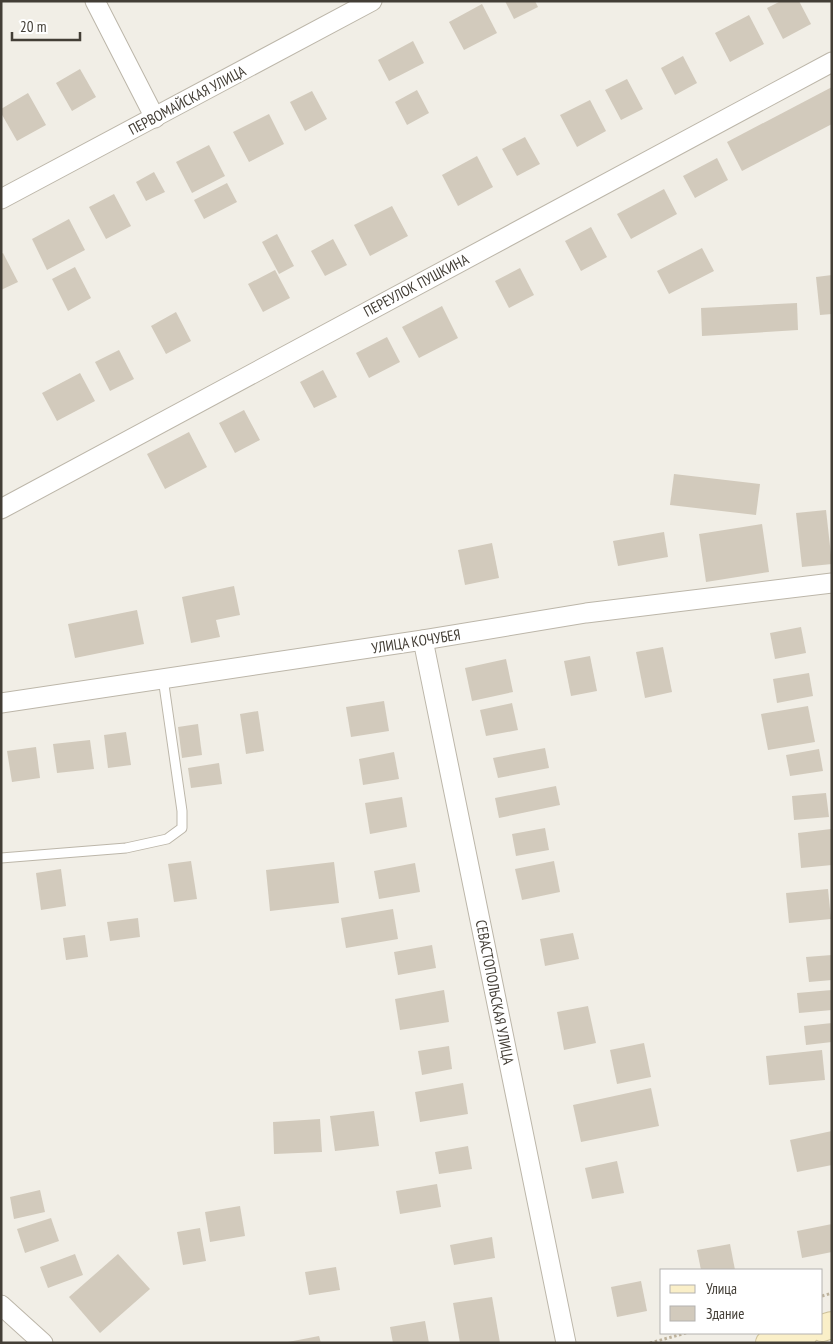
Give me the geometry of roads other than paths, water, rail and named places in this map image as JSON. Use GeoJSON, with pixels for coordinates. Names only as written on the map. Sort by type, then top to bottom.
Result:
{"type":"FeatureCollection","features":[{"type":"Feature","properties":{"kind":"main road"},"geometry":{"type":"LineString","coordinates":[[769,1343],[801,1334]]}},
{"type":"Feature","properties":{"kind":"street"},"geometry":{"type":"LineString","coordinates":[[95,1],[155,118]]}},
{"type":"Feature","properties":{"kind":"street","name":"ПЕРВОМАЙСКАЯ УЛИЦА"},"geometry":{"type":"LineString","coordinates":[[1,199],[372,1]]}},
{"type":"Feature","properties":{"kind":"street","name":"ПЕРЕУЛОК ПУШКИНА"},"geometry":{"type":"LineString","coordinates":[[1,508],[832,62]]}},
{"type":"Feature","properties":{"kind":"street","name":"УЛИЦА КОЧУБЕЯ"},"geometry":{"type":"LineString","coordinates":[[1,703],[423,640],[586,613],[832,583]]}},
{"type":"Feature","properties":{"kind":"street","name":"СЕВАСТОПОЛЬСКАЯ УЛИЦА"},"geometry":{"type":"LineString","coordinates":[[423,640],[566,1343]]}},
{"type":"Feature","properties":{"kind":"street"},"geometry":{"type":"LineString","coordinates":[[1,1305],[43,1343]]}},
{"type":"Feature","properties":{"kind":"lane"},"geometry":{"type":"LineString","coordinates":[[1,858],[126,848],[167,839],[182,828],[182,811],[163,678]]}}]}
